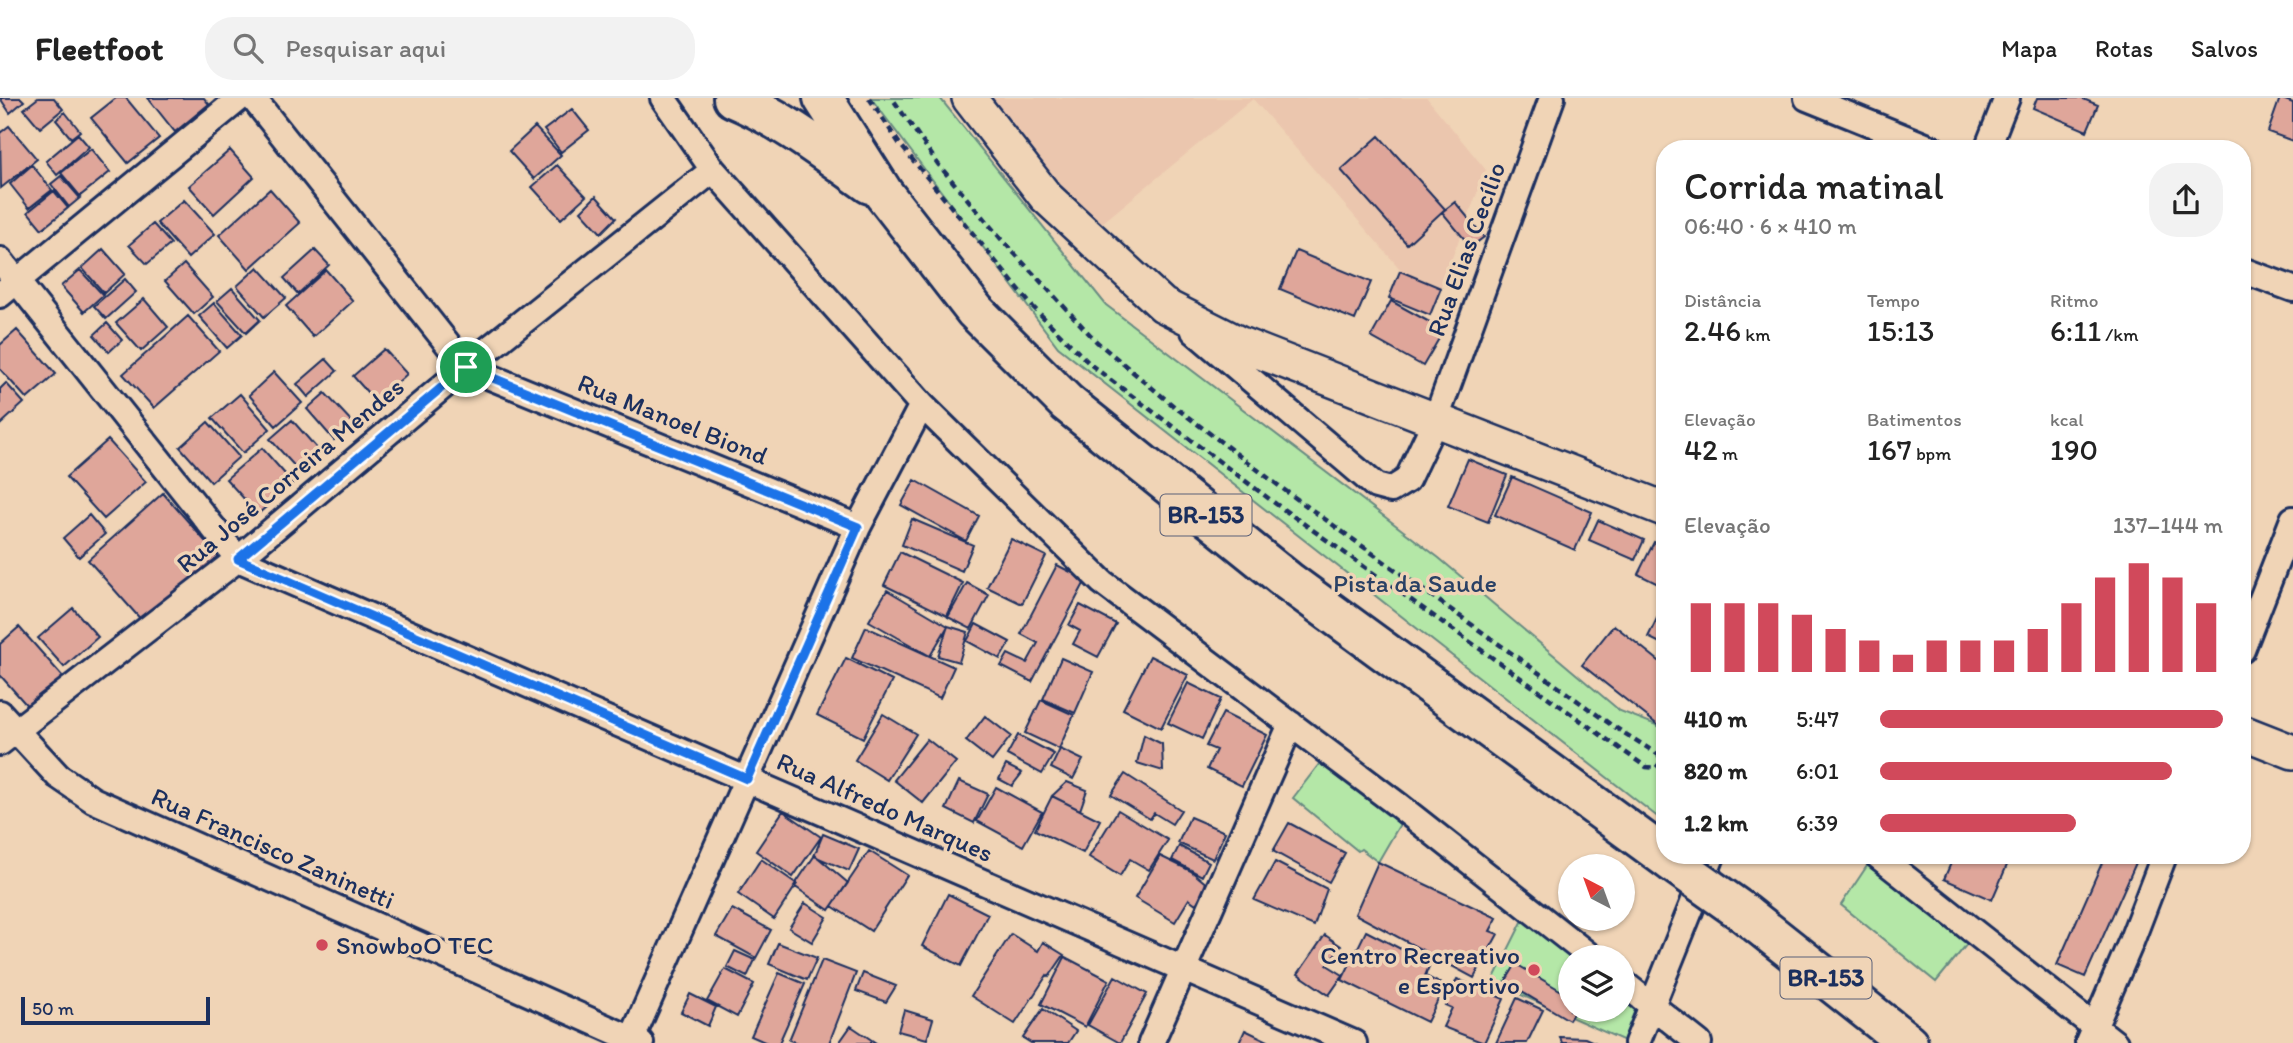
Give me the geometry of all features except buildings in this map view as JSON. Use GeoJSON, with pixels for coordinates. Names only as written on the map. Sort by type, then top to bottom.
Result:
{"type":"FeatureCollection","features":[{"type":"Feature","properties":{"kind":"highway"},"geometry":{"type":"LineString","coordinates":[[733,98],[785,124],[884,194]]}},
{"type":"Feature","properties":{"kind":"highway","name":"BR-153"},"geometry":{"type":"LineString","coordinates":[[823,98],[884,194],[975,311],[1067,403],[1289,581],[1656,849]]}},
{"type":"Feature","properties":{"kind":"highway","name":"BR-153"},"geometry":{"type":"LineString","coordinates":[[1676,864],[1744,913],[1908,1043]]}},
{"type":"Feature","properties":{"kind":"street"},"geometry":{"type":"LineString","coordinates":[[9,288],[240,98]]}},
{"type":"Feature","properties":{"kind":"street"},"geometry":{"type":"LineString","coordinates":[[253,98],[466,367]]}},
{"type":"Feature","properties":{"kind":"street"},"geometry":{"type":"LineString","coordinates":[[663,98],[713,170],[922,405],[1102,582],[1409,814],[1576,945]]}},
{"type":"Feature","properties":{"kind":"street"},"geometry":{"type":"LineString","coordinates":[[969,98],[1046,197],[1163,305],[1240,344],[1656,506]]}},
{"type":"Feature","properties":{"kind":"street","name":"Rua Elias Cecílio"},"geometry":{"type":"LineString","coordinates":[[1163,305],[1376,486],[1391,490],[1406,480],[1436,419],[1552,98]]}},
{"type":"Feature","properties":{"kind":"street"},"geometry":{"type":"LineString","coordinates":[[1807,98],[1911,140]]}},
{"type":"Feature","properties":{"kind":"street"},"geometry":{"type":"LineString","coordinates":[[1991,140],[2007,98]]}},
{"type":"Feature","properties":{"kind":"street","name":"Rua José Correira Mendes"},"geometry":{"type":"LineString","coordinates":[[5,729],[238,559],[466,367],[713,170]]}},
{"type":"Feature","properties":{"kind":"street"},"geometry":{"type":"LineString","coordinates":[[0,260],[9,288],[238,559]]}},
{"type":"Feature","properties":{"kind":"street"},"geometry":{"type":"LineString","coordinates":[[2251,273],[2293,289]]}},
{"type":"Feature","properties":{"kind":"street","name":"Rua Manoel Biond"},"geometry":{"type":"LineString","coordinates":[[466,367],[858,527]]}},
{"type":"Feature","properties":{"kind":"street"},"geometry":{"type":"LineString","coordinates":[[634,1042],[858,527],[922,405]]}},
{"type":"Feature","properties":{"kind":"street"},"geometry":{"type":"LineString","coordinates":[[2251,627],[2293,519]]}},
{"type":"Feature","properties":{"kind":"street","name":"Rua Alfredo Marques"},"geometry":{"type":"LineString","coordinates":[[238,559],[1354,1043]]}},
{"type":"Feature","properties":{"kind":"street"},"geometry":{"type":"LineString","coordinates":[[1151,1043],[1291,724]]}},
{"type":"Feature","properties":{"kind":"street","name":"Rua Francisco Zaninetti"},"geometry":{"type":"LineString","coordinates":[[5,729],[58,776],[93,800],[634,1042]]}},
{"type":"Feature","properties":{"kind":"street"},"geometry":{"type":"LineString","coordinates":[[2251,736],[2293,752]]}},
{"type":"Feature","properties":{"kind":"street"},"geometry":{"type":"LineString","coordinates":[[1637,1043],[1653,1007],[1687,872],[1700,864]]}},
{"type":"Feature","properties":{"kind":"street"},"geometry":{"type":"LineString","coordinates":[[1888,864],[2091,1035],[2115,1043]]}},
{"type":"Feature","properties":{"kind":"street"},"geometry":{"type":"LineString","coordinates":[[2091,1035],[2161,864]]}},
{"type":"Feature","properties":{"kind":"street"},"geometry":{"type":"LineString","coordinates":[[1635,992],[1699,1043]]}},
{"type":"Feature","properties":{"kind":"path"},"geometry":{"type":"LineString","coordinates":[[869,98],[899,144],[1032,306],[1091,365],[1276,504],[1646,767],[1656,768]]}},
{"type":"Feature","properties":{"kind":"path"},"geometry":{"type":"LineString","coordinates":[[892,98],[938,164],[985,220],[1097,342],[1175,407],[1283,489],[1611,724],[1656,753]]}},
{"type":"Feature","properties":{"kind":"shaded area"},"geometry":{"type":"Polygon","coordinates":[[[990,98],[1427,98],[1486,170],[1433,307],[1253,99],[1096,228],[1023,142],[990,98]]]}},
{"type":"Feature","properties":{"kind":"green space","name":"Pista da Saude"},"geometry":{"type":"Polygon","coordinates":[[[871,98],[940,98],[1106,305],[1439,558],[1620,711],[1656,725],[1656,816],[1058,347],[871,98]]]}},
{"type":"Feature","properties":{"kind":"green space"},"geometry":{"type":"Polygon","coordinates":[[[1320,763],[1400,824],[1378,862],[1361,849],[1358,851],[1293,798],[1320,763]]]}},
{"type":"Feature","properties":{"kind":"green space"},"geometry":{"type":"Polygon","coordinates":[[[1868,864],[1876,864],[1972,938],[1936,982],[1841,905],[1868,864]]]}},
{"type":"Feature","properties":{"kind":"green space","name":"Centro Recreativo e Esportivo"},"geometry":{"type":"Polygon","coordinates":[[[1525,916],[1562,945],[1558,945],[1558,1011],[1492,982],[1525,916]]]}},
{"type":"Feature","properties":{"kind":"green space","name":"Centro Recreativo e Esportivo"},"geometry":{"type":"Polygon","coordinates":[[[1635,1001],[1644,1008],[1627,1042],[1582,1022],[1635,1022],[1635,1001]]]}},
{"type":"Feature","properties":{"kind":"place","name":"SnowboO TEC"},"geometry":{"type":"Point","coordinates":[322,945]}},
{"type":"Feature","properties":{"kind":"place","name":"Centro Recreativo e Esportivo"},"geometry":{"type":"Point","coordinates":[1534,970]}},
{"type":"Feature","properties":{"kind":"route"},"geometry":{"type":"LineString","coordinates":[[466,367],[858,527],[747,779],[238,559],[466,367]]}}]}
